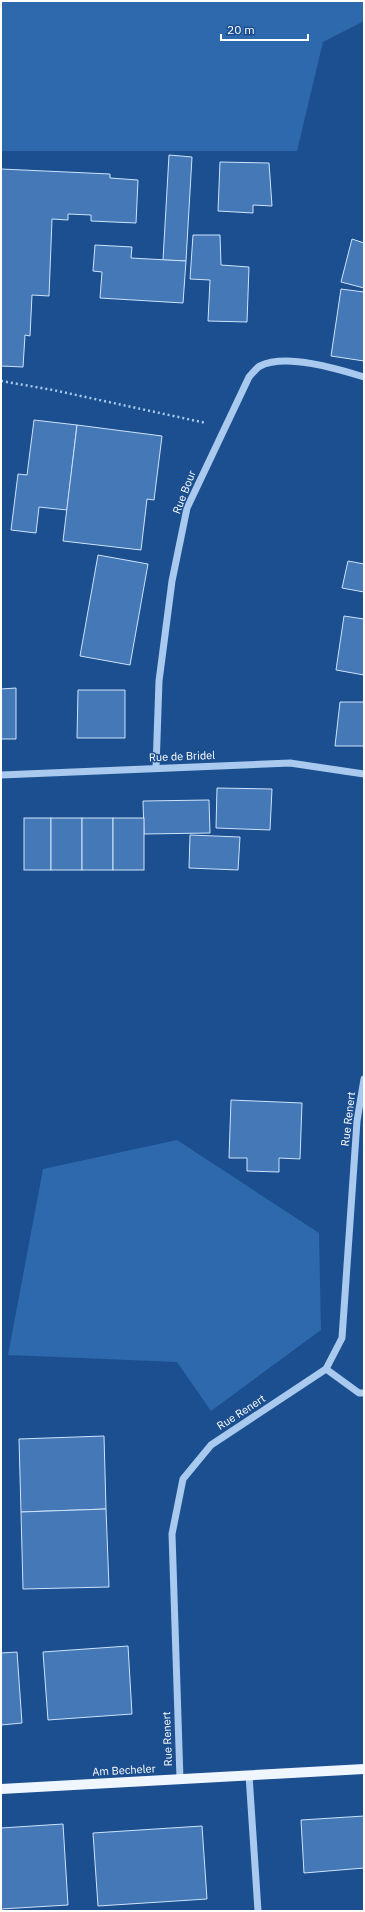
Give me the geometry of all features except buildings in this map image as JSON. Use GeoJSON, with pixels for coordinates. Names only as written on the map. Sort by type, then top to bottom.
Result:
{"type":"FeatureCollection","features":[{"type":"Feature","properties":{"kind":"main road","name":"Am Becheler"},"geometry":{"type":"LineString","coordinates":[[1,1789],[364,1769]]}},
{"type":"Feature","properties":{"kind":"street","name":"Rue Bour"},"geometry":{"type":"LineString","coordinates":[[156,768],[158,681],[172,581],[187,508],[249,377],[259,366],[276,362],[307,363],[364,377]]}},
{"type":"Feature","properties":{"kind":"street","name":"Rue de Bridel"},"geometry":{"type":"LineString","coordinates":[[1,775],[290,763],[364,774]]}},
{"type":"Feature","properties":{"kind":"street","name":"Rue Renert"},"geometry":{"type":"LineString","coordinates":[[180,1779],[172,1534],[182,1479],[211,1445],[326,1369],[342,1338],[357,1121],[364,1079]]}},
{"type":"Feature","properties":{"kind":"street"},"geometry":{"type":"LineString","coordinates":[[326,1369],[359,1393],[364,1393]]}},
{"type":"Feature","properties":{"kind":"street"},"geometry":{"type":"LineString","coordinates":[[249,1775],[258,1911]]}},
{"type":"Feature","properties":{"kind":"path"},"geometry":{"type":"LineString","coordinates":[[1,381],[61,392],[208,424]]}},
{"type":"Feature","properties":{"kind":"shaded area"},"geometry":{"type":"Polygon","coordinates":[[[1,1],[364,1],[364,21],[323,42],[297,151],[1,151],[1,1]]]}},
{"type":"Feature","properties":{"kind":"shaded area"},"geometry":{"type":"Polygon","coordinates":[[[177,1140],[319,1233],[321,1330],[211,1411],[177,1362],[8,1355],[43,1169],[177,1140]]]}}]}
